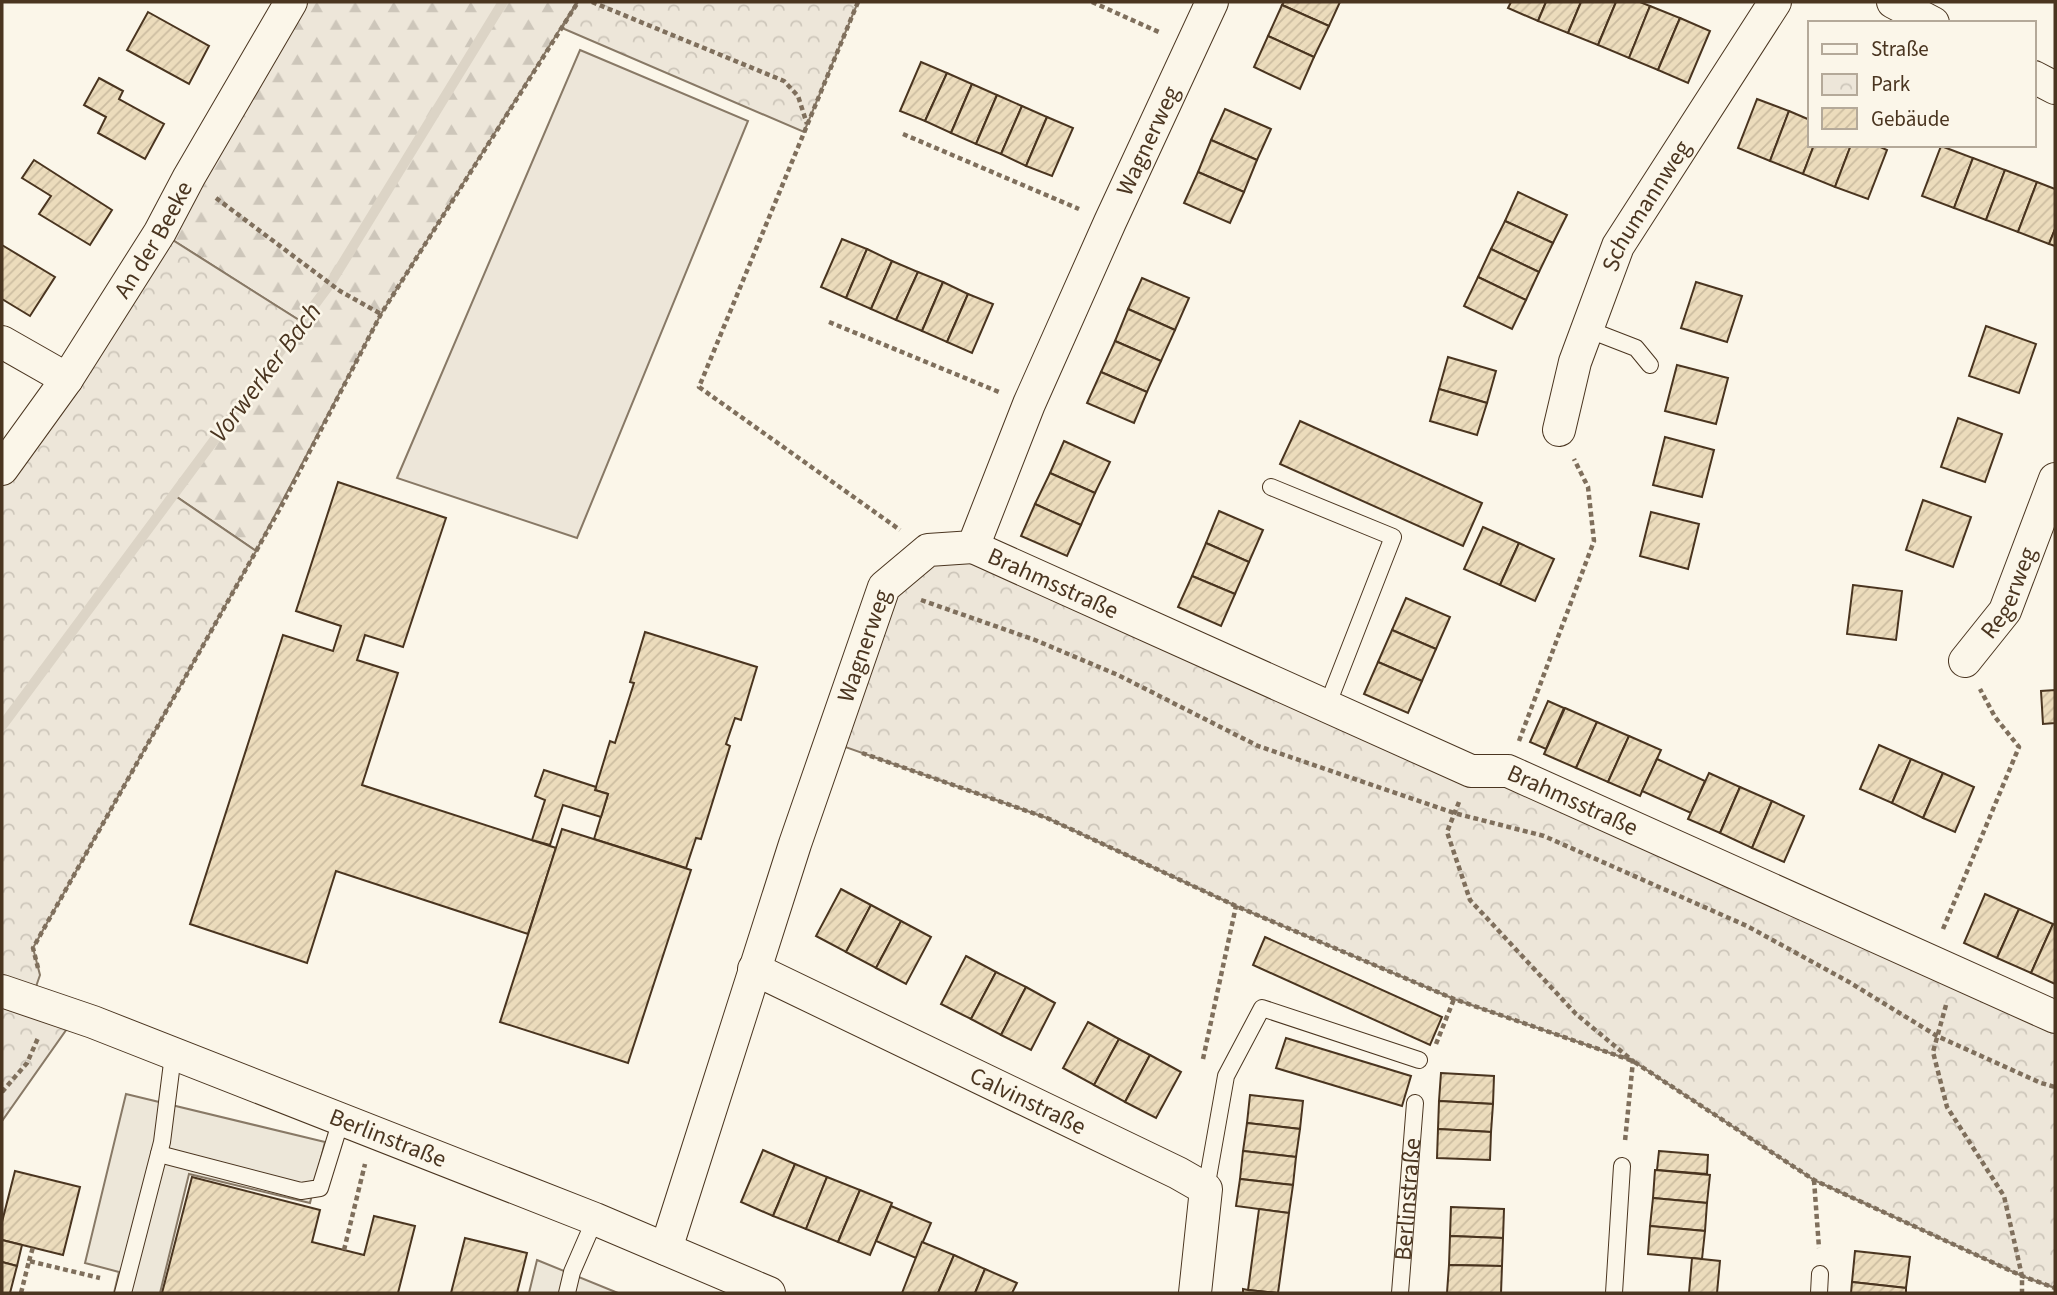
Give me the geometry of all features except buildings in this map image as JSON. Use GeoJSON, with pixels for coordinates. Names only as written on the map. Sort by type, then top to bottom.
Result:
{"type":"FeatureCollection","features":[{"type":"Feature","properties":{"kind":"street","name":"An der Beeke"},"geometry":{"type":"LineString","coordinates":[[2,469],[67,379],[160,232],[291,2]]}},
{"type":"Feature","properties":{"kind":"street","name":"Wagnerweg"},"geometry":{"type":"LineString","coordinates":[[973,547],[1029,404],[1212,2]]}},
{"type":"Feature","properties":{"kind":"street","name":"Schumannweg"},"geometry":{"type":"LineString","coordinates":[[1559,430],[1575,362],[1618,246],[1775,2]]}},
{"type":"Feature","properties":{"kind":"street"},"geometry":{"type":"LineString","coordinates":[[1893,2],[1929,21]]}},
{"type":"Feature","properties":{"kind":"street"},"geometry":{"type":"LineString","coordinates":[[2036,78],[2055,88]]}},
{"type":"Feature","properties":{"kind":"street"},"geometry":{"type":"LineString","coordinates":[[2,342],[67,379]]}},
{"type":"Feature","properties":{"kind":"street","name":"Regerweg"},"geometry":{"type":"LineString","coordinates":[[1965,661],[2005,611],[2055,479]]}},
{"type":"Feature","properties":{"kind":"street"},"geometry":{"type":"LineString","coordinates":[[928,550],[973,547]]}},
{"type":"Feature","properties":{"kind":"street","name":"Brahmsstraße"},"geometry":{"type":"LineString","coordinates":[[973,547],[1471,771],[1508,771],[2055,1017]]}},
{"type":"Feature","properties":{"kind":"street","name":"Wagnerweg"},"geometry":{"type":"LineString","coordinates":[[666,1249],[754,970],[884,587],[928,550]]}},
{"type":"Feature","properties":{"kind":"street","name":"Calvinstraße"},"geometry":{"type":"LineString","coordinates":[[754,970],[1178,1172],[1206,1189]]}},
{"type":"Feature","properties":{"kind":"street","name":"Berlinstraße"},"geometry":{"type":"LineString","coordinates":[[2,991],[93,1023],[596,1219],[769,1293]]}},
{"type":"Feature","properties":{"kind":"street"},"geometry":{"type":"LineString","coordinates":[[1195,1293],[1206,1189]]}},
{"type":"Feature","properties":{"kind":"lane"},"geometry":{"type":"LineString","coordinates":[[1587,329],[1636,348],[1650,365]]}},
{"type":"Feature","properties":{"kind":"lane"},"geometry":{"type":"LineString","coordinates":[[1271,487],[1393,537],[1327,706]]}},
{"type":"Feature","properties":{"kind":"lane"},"geometry":{"type":"LineString","coordinates":[[1206,1189],[1226,1076],[1262,1008],[1419,1060]]}},
{"type":"Feature","properties":{"kind":"lane"},"geometry":{"type":"LineString","coordinates":[[124,1289],[159,1154],[173,1055]]}},
{"type":"Feature","properties":{"kind":"lane","name":"Berlinstraße"},"geometry":{"type":"LineString","coordinates":[[1400,1293],[1415,1103]]}},
{"type":"Feature","properties":{"kind":"lane"},"geometry":{"type":"LineString","coordinates":[[159,1154],[301,1191],[320,1188],[341,1120]]}},
{"type":"Feature","properties":{"kind":"lane"},"geometry":{"type":"LineString","coordinates":[[1614,1293],[1622,1166]]}},
{"type":"Feature","properties":{"kind":"lane"},"geometry":{"type":"LineString","coordinates":[[567,1293],[572,1272],[596,1219]]}},
{"type":"Feature","properties":{"kind":"lane"},"geometry":{"type":"LineString","coordinates":[[1819,1293],[1820,1274]]}},
{"type":"Feature","properties":{"kind":"path"},"geometry":{"type":"LineString","coordinates":[[2,1092],[27,1063],[43,1029],[31,1002],[40,975],[33,948],[282,505],[381,314],[577,4],[592,2],[784,81],[798,96],[807,124]]}},
{"type":"Feature","properties":{"kind":"path"},"geometry":{"type":"LineString","coordinates":[[858,2],[699,387],[928,550]]}},
{"type":"Feature","properties":{"kind":"path"},"geometry":{"type":"LineString","coordinates":[[1092,2],[1191,47]]}},
{"type":"Feature","properties":{"kind":"path"},"geometry":{"type":"LineString","coordinates":[[903,134],[1110,222]]}},
{"type":"Feature","properties":{"kind":"path"},"geometry":{"type":"LineString","coordinates":[[189,177],[341,291],[381,314]]}},
{"type":"Feature","properties":{"kind":"path"},"geometry":{"type":"LineString","coordinates":[[829,322],[1029,404]]}},
{"type":"Feature","properties":{"kind":"path"},"geometry":{"type":"LineString","coordinates":[[1508,771],[1594,541],[1588,487],[1559,430]]}},
{"type":"Feature","properties":{"kind":"path"},"geometry":{"type":"LineString","coordinates":[[884,587],[1035,640],[1118,675],[1258,746],[1454,813],[1544,836],[1747,926],[1849,982],[1937,1036],[2055,1087]]}},
{"type":"Feature","properties":{"kind":"path"},"geometry":{"type":"LineString","coordinates":[[1965,661],[1995,717],[2019,747],[1942,967],[1937,1036],[1933,1052],[1947,1107],[2004,1196],[2022,1276],[2022,1293]]}},
{"type":"Feature","properties":{"kind":"path"},"geometry":{"type":"LineString","coordinates":[[831,743],[1047,818],[1236,906],[1454,999],[1633,1061]]}},
{"type":"Feature","properties":{"kind":"path"},"geometry":{"type":"LineString","coordinates":[[1471,771],[1447,832],[1470,900],[1576,1014],[1633,1061],[1814,1180],[2022,1276],[2055,1288]]}},
{"type":"Feature","properties":{"kind":"path"},"geometry":{"type":"LineString","coordinates":[[1201,1066],[1236,906]]}},
{"type":"Feature","properties":{"kind":"path"},"geometry":{"type":"LineString","coordinates":[[1622,1166],[1633,1061]]}},
{"type":"Feature","properties":{"kind":"path"},"geometry":{"type":"LineString","coordinates":[[344,1250],[373,1133]]}},
{"type":"Feature","properties":{"kind":"path"},"geometry":{"type":"LineString","coordinates":[[1814,1180],[1820,1274]]}},
{"type":"Feature","properties":{"kind":"path"},"geometry":{"type":"LineString","coordinates":[[21,1293],[33,1247]]}},
{"type":"Feature","properties":{"kind":"path"},"geometry":{"type":"LineString","coordinates":[[29,1261],[124,1289]]}},
{"type":"Feature","properties":{"kind":"green space"},"geometry":{"type":"Polygon","coordinates":[[[301,2],[577,2],[381,314],[256,551],[174,495],[302,322],[160,232],[301,2]]]}},
{"type":"Feature","properties":{"kind":"green space"},"geometry":{"type":"Polygon","coordinates":[[[578,2],[858,2],[804,132],[562,28],[578,2]]]}},
{"type":"Feature","properties":{"kind":"green space"},"geometry":{"type":"Polygon","coordinates":[[[580,50],[748,121],[577,538],[397,478],[580,50]]]}},
{"type":"Feature","properties":{"kind":"green space"},"geometry":{"type":"Polygon","coordinates":[[[160,232],[302,322],[174,495],[256,551],[33,948],[40,975],[31,1001],[76,1016],[2,1121],[2,469],[160,232]]]}},
{"type":"Feature","properties":{"kind":"green space"},"geometry":{"type":"Polygon","coordinates":[[[973,547],[2055,1017],[2055,1288],[2022,1276],[1814,1180],[1633,1061],[1454,999],[1236,906],[1047,818],[831,742],[884,587],[973,547]]]}},
{"type":"Feature","properties":{"kind":"shaded area"},"geometry":{"type":"Polygon","coordinates":[[[126,1094],[325,1142],[310,1203],[189,1174],[160,1293],[114,1293],[119,1272],[85,1263],[126,1094]]]}},
{"type":"Feature","properties":{"kind":"shaded area"},"geometry":{"type":"Polygon","coordinates":[[[537,1260],[618,1293],[529,1293],[537,1260]]]}},
{"type":"Feature","properties":{"kind":"waterway","name":"Vorwerker Bach"},"geometry":{"type":"LineString","coordinates":[[2,726],[330,284],[503,2]]}}]}
